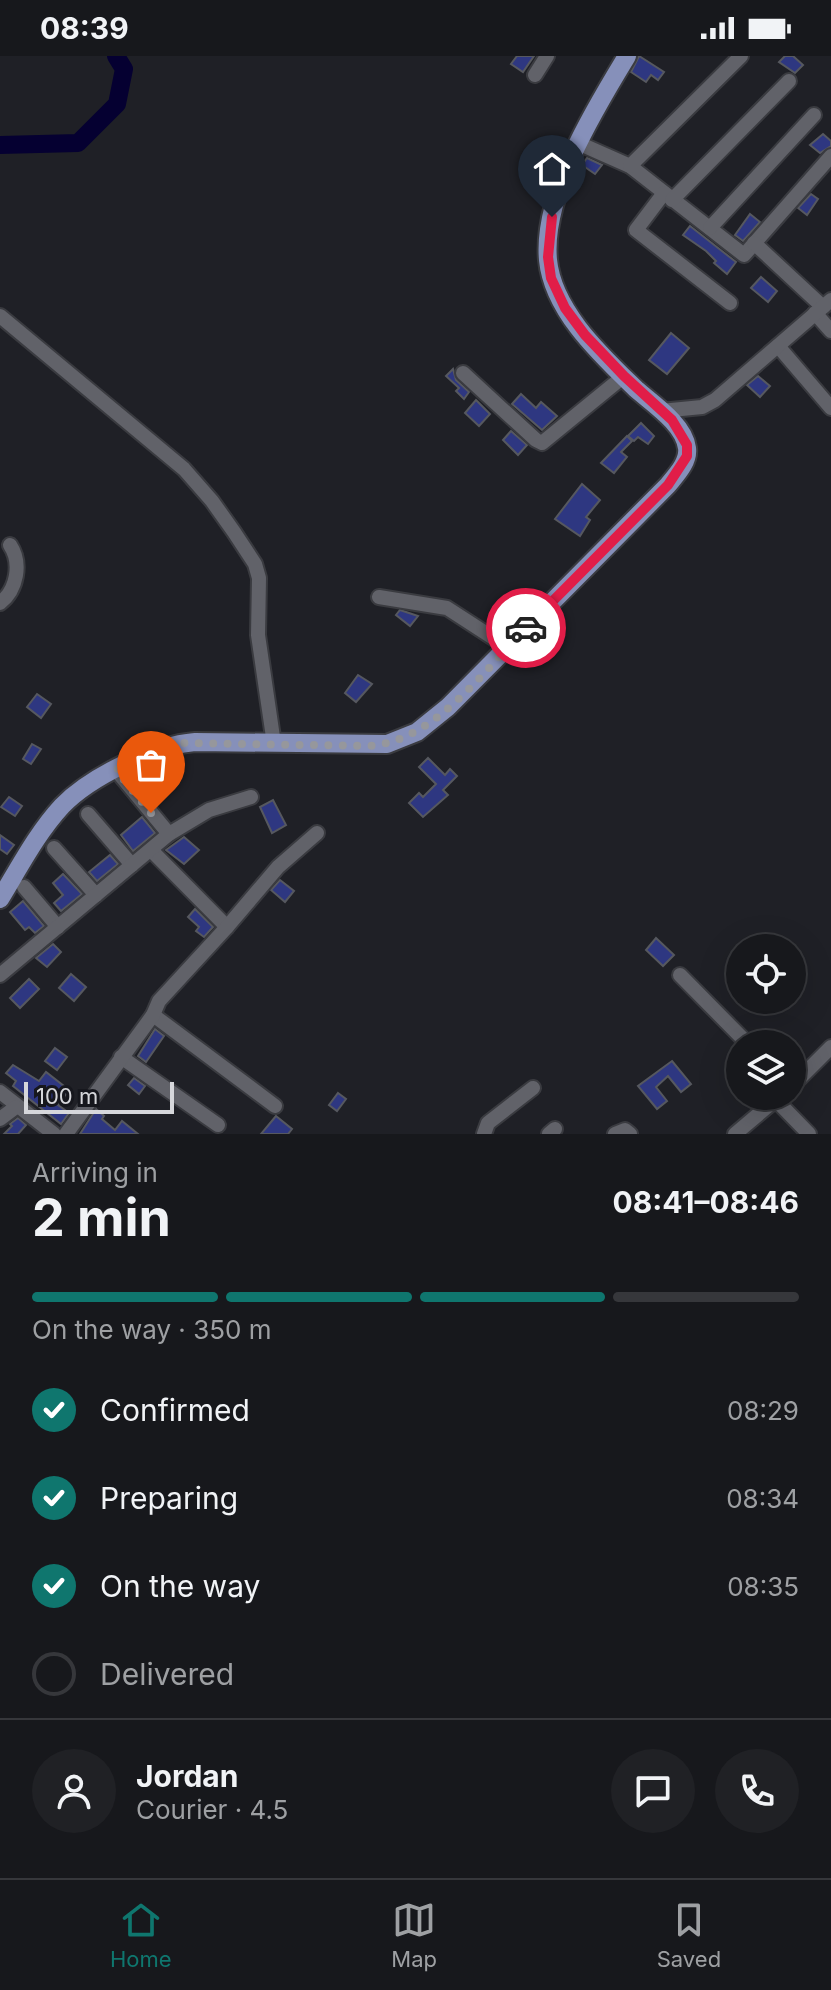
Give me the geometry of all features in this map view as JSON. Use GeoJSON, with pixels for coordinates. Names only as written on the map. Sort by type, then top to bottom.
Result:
{"type":"FeatureCollection","features":[{"type":"Feature","properties":{"kind":"main road"},"geometry":{"type":"LineString","coordinates":[[0,899],[62,807],[79,792],[145,754],[181,743],[369,746],[393,742],[417,732],[438,717],[668,485],[687,456],[687,445],[672,420],[624,376],[570,315],[551,278],[548,257],[552,217],[566,173],[588,120],[627,56]]}},
{"type":"Feature","properties":{"kind":"street"},"geometry":{"type":"LineString","coordinates":[[535,75],[547,56]]}},
{"type":"Feature","properties":{"kind":"street"},"geometry":{"type":"LineString","coordinates":[[630,166],[741,56]]}},
{"type":"Feature","properties":{"kind":"street"},"geometry":{"type":"LineString","coordinates":[[730,303],[636,230],[789,81]]}},
{"type":"Feature","properties":{"kind":"street"},"geometry":{"type":"LineString","coordinates":[[710,228],[814,115]]}},
{"type":"Feature","properties":{"kind":"street"},"geometry":{"type":"LineString","coordinates":[[578,143],[630,166],[744,255],[831,156]]}},
{"type":"Feature","properties":{"kind":"street"},"geometry":{"type":"LineString","coordinates":[[754,243],[823,307],[831,331]]}},
{"type":"Feature","properties":{"kind":"street"},"geometry":{"type":"LineString","coordinates":[[661,411],[702,407],[715,400],[823,307]]}},
{"type":"Feature","properties":{"kind":"street"},"geometry":{"type":"LineString","coordinates":[[0,316],[184,469],[212,501],[255,564],[259,578],[258,635],[274,744]]}},
{"type":"Feature","properties":{"kind":"street"},"geometry":{"type":"LineString","coordinates":[[778,346],[831,408]]}},
{"type":"Feature","properties":{"kind":"street"},"geometry":{"type":"LineString","coordinates":[[463,373],[542,443],[624,376]]}},
{"type":"Feature","properties":{"kind":"street"},"geometry":{"type":"LineString","coordinates":[[0,603],[9,596],[19,564],[10,545]]}},
{"type":"Feature","properties":{"kind":"street"},"geometry":{"type":"LineString","coordinates":[[379,597],[447,608],[507,647]]}},
{"type":"Feature","properties":{"kind":"street"},"geometry":{"type":"LineString","coordinates":[[116,770],[169,834]]}},
{"type":"Feature","properties":{"kind":"street"},"geometry":{"type":"LineString","coordinates":[[0,975],[169,834],[209,810],[251,797]]}},
{"type":"Feature","properties":{"kind":"street"},"geometry":{"type":"LineString","coordinates":[[88,814],[132,865]]}},
{"type":"Feature","properties":{"kind":"street"},"geometry":{"type":"LineString","coordinates":[[66,1134],[153,1015],[159,1001],[278,867],[317,833]]}},
{"type":"Feature","properties":{"kind":"street"},"geometry":{"type":"LineString","coordinates":[[54,848],[96,895]]}},
{"type":"Feature","properties":{"kind":"street"},"geometry":{"type":"LineString","coordinates":[[151,850],[227,927]]}},
{"type":"Feature","properties":{"kind":"street"},"geometry":{"type":"LineString","coordinates":[[24,887],[58,927]]}},
{"type":"Feature","properties":{"kind":"street"},"geometry":{"type":"LineString","coordinates":[[680,975],[734,1030]]}},
{"type":"Feature","properties":{"kind":"street"},"geometry":{"type":"LineString","coordinates":[[153,1015],[275,1106]]}},
{"type":"Feature","properties":{"kind":"street"},"geometry":{"type":"LineString","coordinates":[[806,1072],[831,1047]]}},
{"type":"Feature","properties":{"kind":"street"},"geometry":{"type":"LineString","coordinates":[[121,1057],[218,1125]]}},
{"type":"Feature","properties":{"kind":"street"},"geometry":{"type":"LineString","coordinates":[[484,1134],[488,1123],[533,1088]]}},
{"type":"Feature","properties":{"kind":"street"},"geometry":{"type":"LineString","coordinates":[[0,1092],[54,1134]]}},
{"type":"Feature","properties":{"kind":"street"},"geometry":{"type":"LineString","coordinates":[[0,1119],[16,1107]]}},
{"type":"Feature","properties":{"kind":"street"},"geometry":{"type":"LineString","coordinates":[[735,1134],[764,1110]]}},
{"type":"Feature","properties":{"kind":"street"},"geometry":{"type":"LineString","coordinates":[[788,1110],[809,1134]]}},
{"type":"Feature","properties":{"kind":"street"},"geometry":{"type":"LineString","coordinates":[[615,1134],[622,1130],[630,1134]]}},
{"type":"Feature","properties":{"kind":"building"},"geometry":{"type":"Polygon","coordinates":[[[517,56],[534,56],[523,72],[511,64],[517,56]]]}},
{"type":"Feature","properties":{"kind":"building"},"geometry":{"type":"Polygon","coordinates":[[[639,56],[664,72],[658,80],[651,75],[646,82],[631,72],[639,56]]]}},
{"type":"Feature","properties":{"kind":"building"},"geometry":{"type":"Polygon","coordinates":[[[785,56],[793,56],[803,65],[795,73],[779,62],[785,56]]]}},
{"type":"Feature","properties":{"kind":"building"},"geometry":{"type":"Polygon","coordinates":[[[823,134],[831,141],[831,146],[820,153],[810,145],[823,134]]]}},
{"type":"Feature","properties":{"kind":"building"},"geometry":{"type":"Polygon","coordinates":[[[587,158],[602,165],[595,174],[582,165],[587,158]]]}},
{"type":"Feature","properties":{"kind":"building"},"geometry":{"type":"Polygon","coordinates":[[[811,194],[818,199],[807,215],[798,208],[811,194]]]}},
{"type":"Feature","properties":{"kind":"building"},"geometry":{"type":"Polygon","coordinates":[[[750,214],[760,222],[743,241],[735,235],[750,214]]]}},
{"type":"Feature","properties":{"kind":"building"},"geometry":{"type":"Polygon","coordinates":[[[690,226],[736,262],[727,274],[706,251],[683,235],[690,226]]]}},
{"type":"Feature","properties":{"kind":"building"},"geometry":{"type":"Polygon","coordinates":[[[761,277],[777,291],[768,302],[751,288],[761,277]]]}},
{"type":"Feature","properties":{"kind":"building"},"geometry":{"type":"Polygon","coordinates":[[[671,333],[689,348],[667,374],[649,360],[671,333]]]}},
{"type":"Feature","properties":{"kind":"building"},"geometry":{"type":"Polygon","coordinates":[[[453,369],[456,380],[469,392],[464,399],[456,391],[459,388],[446,376],[453,369]]]}},
{"type":"Feature","properties":{"kind":"building"},"geometry":{"type":"Polygon","coordinates":[[[758,376],[770,386],[760,397],[747,385],[758,376]]]}},
{"type":"Feature","properties":{"kind":"building"},"geometry":{"type":"Polygon","coordinates":[[[521,394],[536,408],[541,402],[557,416],[542,430],[512,404],[521,394]]]}},
{"type":"Feature","properties":{"kind":"building"},"geometry":{"type":"Polygon","coordinates":[[[476,400],[490,414],[479,426],[465,413],[476,400]]]}},
{"type":"Feature","properties":{"kind":"building"},"geometry":{"type":"Polygon","coordinates":[[[641,423],[654,436],[648,444],[638,437],[634,441],[628,436],[641,423]]]}},
{"type":"Feature","properties":{"kind":"building"},"geometry":{"type":"Polygon","coordinates":[[[511,431],[527,445],[518,455],[503,440],[511,431]]]}},
{"type":"Feature","properties":{"kind":"building"},"geometry":{"type":"Polygon","coordinates":[[[627,436],[632,441],[621,452],[627,457],[614,473],[601,463],[627,436]]]}},
{"type":"Feature","properties":{"kind":"building"},"geometry":{"type":"Polygon","coordinates":[[[582,484],[600,500],[586,517],[590,520],[580,536],[555,519],[582,484]]]}},
{"type":"Feature","properties":{"kind":"building"},"geometry":{"type":"Polygon","coordinates":[[[400,610],[418,616],[410,626],[396,615],[400,610]]]}},
{"type":"Feature","properties":{"kind":"building"},"geometry":{"type":"Polygon","coordinates":[[[358,675],[372,684],[356,702],[345,693],[358,675]]]}},
{"type":"Feature","properties":{"kind":"building"},"geometry":{"type":"Polygon","coordinates":[[[37,694],[51,704],[41,718],[27,707],[37,694]]]}},
{"type":"Feature","properties":{"kind":"building"},"geometry":{"type":"Polygon","coordinates":[[[32,744],[41,749],[31,764],[23,759],[32,744]]]}},
{"type":"Feature","properties":{"kind":"building"},"geometry":{"type":"Polygon","coordinates":[[[428,758],[445,775],[450,769],[457,776],[443,790],[448,795],[423,817],[409,803],[419,793],[423,797],[436,784],[419,767],[428,758]]]}},
{"type":"Feature","properties":{"kind":"building"},"geometry":{"type":"Polygon","coordinates":[[[9,797],[22,806],[15,816],[1,807],[9,797]]]}},
{"type":"Feature","properties":{"kind":"building"},"geometry":{"type":"Polygon","coordinates":[[[273,800],[286,825],[272,833],[260,807],[273,800]]]}},
{"type":"Feature","properties":{"kind":"building"},"geometry":{"type":"Polygon","coordinates":[[[142,817],[155,833],[133,851],[121,835],[142,817]]]}},
{"type":"Feature","properties":{"kind":"building"},"geometry":{"type":"Polygon","coordinates":[[[0,835],[14,845],[7,854],[0,849],[0,835]]]}},
{"type":"Feature","properties":{"kind":"building"},"geometry":{"type":"Polygon","coordinates":[[[184,837],[199,850],[184,864],[166,850],[184,837]]]}},
{"type":"Feature","properties":{"kind":"building"},"geometry":{"type":"Polygon","coordinates":[[[110,855],[118,864],[97,881],[89,872],[110,855]]]}},
{"type":"Feature","properties":{"kind":"building"},"geometry":{"type":"Polygon","coordinates":[[[63,874],[82,894],[61,911],[54,903],[63,895],[53,883],[63,874]]]}},
{"type":"Feature","properties":{"kind":"building"},"geometry":{"type":"Polygon","coordinates":[[[280,880],[294,891],[285,902],[271,890],[280,880]]]}},
{"type":"Feature","properties":{"kind":"building"},"geometry":{"type":"Polygon","coordinates":[[[23,901],[44,926],[35,933],[29,927],[25,930],[10,912],[23,901]]]}},
{"type":"Feature","properties":{"kind":"building"},"geometry":{"type":"Polygon","coordinates":[[[195,909],[213,927],[204,937],[196,931],[199,927],[188,917],[195,909]]]}},
{"type":"Feature","properties":{"kind":"building"},"geometry":{"type":"Polygon","coordinates":[[[656,938],[674,955],[663,966],[646,950],[656,938]]]}},
{"type":"Feature","properties":{"kind":"building"},"geometry":{"type":"Polygon","coordinates":[[[53,944],[61,952],[47,967],[36,958],[53,944]]]}},
{"type":"Feature","properties":{"kind":"building"},"geometry":{"type":"Polygon","coordinates":[[[71,974],[86,987],[74,1001],[59,988],[71,974]]]}},
{"type":"Feature","properties":{"kind":"building"},"geometry":{"type":"Polygon","coordinates":[[[29,979],[39,989],[20,1008],[10,998],[29,979]]]}},
{"type":"Feature","properties":{"kind":"building"},"geometry":{"type":"Polygon","coordinates":[[[155,1029],[164,1036],[146,1062],[138,1056],[155,1029]]]}},
{"type":"Feature","properties":{"kind":"building"},"geometry":{"type":"Polygon","coordinates":[[[55,1048],[67,1057],[57,1070],[45,1061],[55,1048]]]}},
{"type":"Feature","properties":{"kind":"building"},"geometry":{"type":"Polygon","coordinates":[[[672,1061],[691,1084],[681,1092],[668,1076],[656,1087],[667,1101],[657,1109],[638,1086],[672,1061]]]}},
{"type":"Feature","properties":{"kind":"building"},"geometry":{"type":"Polygon","coordinates":[[[13,1065],[39,1081],[46,1072],[69,1090],[58,1105],[69,1113],[61,1124],[13,1086],[16,1081],[6,1073],[13,1065]]]}},
{"type":"Feature","properties":{"kind":"building"},"geometry":{"type":"Polygon","coordinates":[[[134,1078],[145,1086],[139,1094],[128,1085],[134,1078]]]}},
{"type":"Feature","properties":{"kind":"building"},"geometry":{"type":"Polygon","coordinates":[[[338,1093],[346,1099],[337,1111],[329,1105],[338,1093]]]}},
{"type":"Feature","properties":{"kind":"building"},"geometry":{"type":"Polygon","coordinates":[[[96,1109],[115,1130],[122,1121],[138,1134],[80,1134],[96,1109]]]}},
{"type":"Feature","properties":{"kind":"building"},"geometry":{"type":"Polygon","coordinates":[[[276,1116],[292,1129],[288,1134],[261,1134],[276,1116]]]}},
{"type":"Feature","properties":{"kind":"building"},"geometry":{"type":"Polygon","coordinates":[[[18,1118],[26,1125],[18,1134],[4,1134],[12,1126],[10,1124],[18,1118]]]}},
{"type":"Feature","properties":{"kind":"waterway"},"geometry":{"type":"LineString","coordinates":[[0,145],[78,143],[117,104],[124,69],[116,56]]}},
{"type":"Feature","properties":{"kind":"way so far"},"geometry":{"type":"LineString","coordinates":[[151,813],[116,770],[145,754],[195,742],[387,744],[417,732],[438,717],[526,628]]}},
{"type":"Feature","properties":{"kind":"route"},"geometry":{"type":"LineString","coordinates":[[526,628],[668,485],[687,456],[687,445],[672,420],[633,386],[585,335],[565,308],[551,278],[548,257],[552,217]]}}]}
